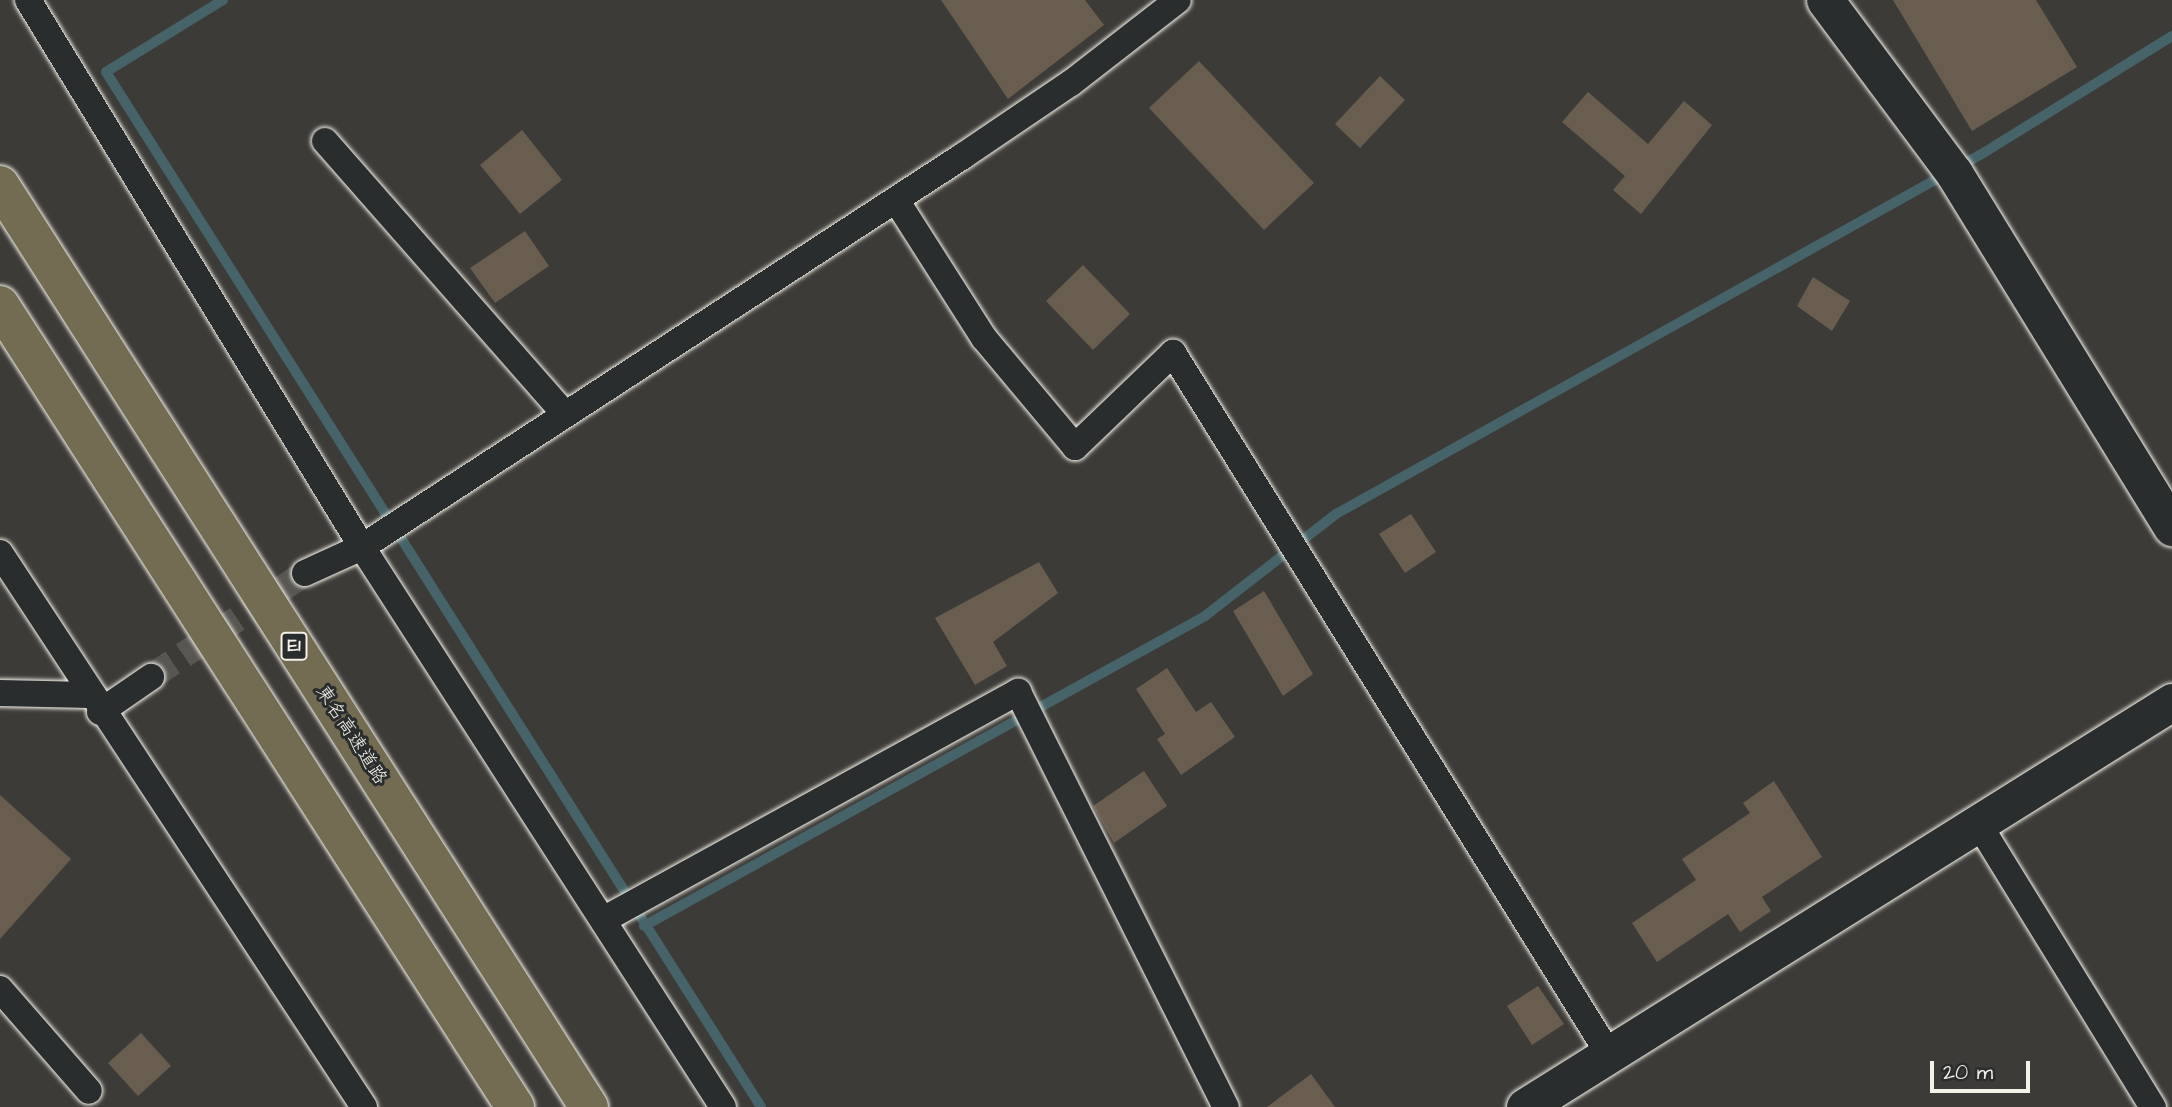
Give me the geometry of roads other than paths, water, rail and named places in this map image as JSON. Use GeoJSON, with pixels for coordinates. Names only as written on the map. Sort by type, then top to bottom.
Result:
{"type":"FeatureCollection","features":[{"type":"Feature","properties":{"kind":"highway","name":"東名高速道路"},"geometry":{"type":"LineString","coordinates":[[0,185],[589,1107]]}},
{"type":"Feature","properties":{"kind":"highway"},"geometry":{"type":"LineString","coordinates":[[0,305],[515,1107]]}},
{"type":"Feature","properties":{"kind":"street"},"geometry":{"type":"LineString","coordinates":[[28,0],[362,547],[723,1107]]}},
{"type":"Feature","properties":{"kind":"street"},"geometry":{"type":"LineString","coordinates":[[304,573],[362,547],[896,200],[1071,83],[1178,0]]}},
{"type":"Feature","properties":{"kind":"street"},"geometry":{"type":"LineString","coordinates":[[1825,0],[1954,173],[2172,527]]}},
{"type":"Feature","properties":{"kind":"street"},"geometry":{"type":"LineString","coordinates":[[325,141],[565,414]]}},
{"type":"Feature","properties":{"kind":"street"},"geometry":{"type":"LineString","coordinates":[[896,200],[984,338],[1075,447],[1173,353],[1610,1056]]}},
{"type":"Feature","properties":{"kind":"street"},"geometry":{"type":"LineString","coordinates":[[0,553],[95,704],[365,1107]]}},
{"type":"Feature","properties":{"kind":"street"},"geometry":{"type":"LineString","coordinates":[[0,693],[95,704],[151,677]]}},
{"type":"Feature","properties":{"kind":"street"},"geometry":{"type":"LineString","coordinates":[[603,920],[1018,692],[1226,1107]]}},
{"type":"Feature","properties":{"kind":"street"},"geometry":{"type":"LineString","coordinates":[[1525,1107],[2172,702]]}},
{"type":"Feature","properties":{"kind":"street"},"geometry":{"type":"LineString","coordinates":[[1978,823],[2153,1107]]}},
{"type":"Feature","properties":{"kind":"street"},"geometry":{"type":"LineString","coordinates":[[0,989],[89,1091]]}},
{"type":"Feature","properties":{"kind":"waterway"},"geometry":{"type":"LineString","coordinates":[[223,0],[106,72],[761,1107]]}},
{"type":"Feature","properties":{"kind":"waterway"},"geometry":{"type":"LineString","coordinates":[[644,926],[1205,616],[1336,514],[1985,152],[2172,36]]}},
{"type":"Feature","properties":{"kind":"tunnel"},"geometry":{"type":"LineString","coordinates":[[151,677],[305,573]]}}]}
